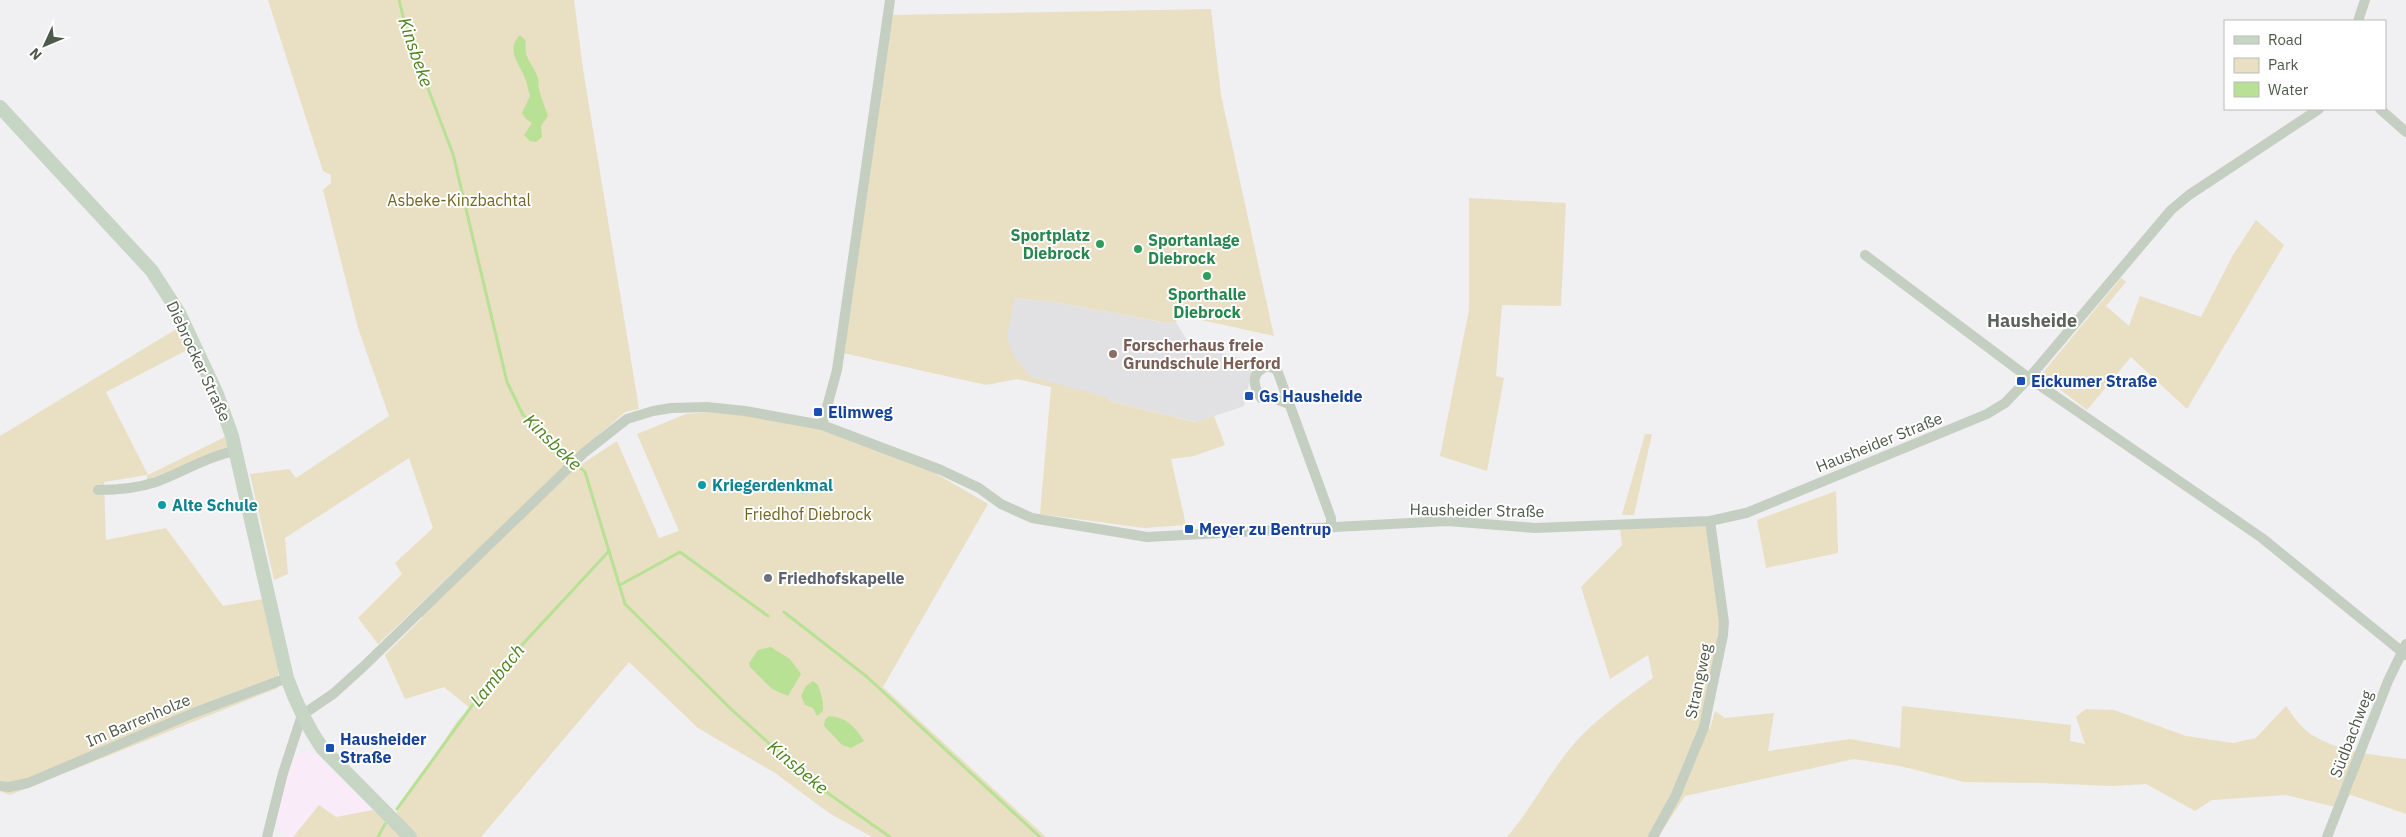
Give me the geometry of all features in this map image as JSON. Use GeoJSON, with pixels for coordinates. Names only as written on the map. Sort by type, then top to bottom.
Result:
{"type":"FeatureCollection","features":[{"type":"Feature","properties":{"kind":"main road","name":"Diebrocker Straße"},"geometry":{"type":"LineString","coordinates":[[0,107],[131,248],[164,289],[179,313],[217,394],[236,451],[287,678],[302,715],[322,748],[410,837]]}},
{"type":"Feature","properties":{"kind":"street"},"geometry":{"type":"LineString","coordinates":[[822,425],[837,370],[890,0]]}},
{"type":"Feature","properties":{"kind":"street"},"geometry":{"type":"LineString","coordinates":[[2358,20],[2365,0]]}},
{"type":"Feature","properties":{"kind":"street","name":"Hausheider Straße"},"geometry":{"type":"LineString","coordinates":[[302,715],[317,706],[345,683],[585,452],[627,419],[671,408],[745,411],[822,425],[941,470],[980,488],[1018,513],[1051,523],[1146,537],[1447,521],[1535,528],[1710,521],[1746,513],[1987,414],[2005,403],[2029,378],[2171,210],[2189,195],[2317,110]]}},
{"type":"Feature","properties":{"kind":"street"},"geometry":{"type":"LineString","coordinates":[[2381,110],[2406,132]]}},
{"type":"Feature","properties":{"kind":"street"},"geometry":{"type":"LineString","coordinates":[[1865,255],[2029,378],[2262,538],[2404,650]]}},
{"type":"Feature","properties":{"kind":"street"},"geometry":{"type":"LineString","coordinates":[[1289,404],[1331,518],[1331,527]]}},
{"type":"Feature","properties":{"kind":"street"},"geometry":{"type":"LineString","coordinates":[[98,490],[114,490],[155,482],[223,453],[236,451]]}},
{"type":"Feature","properties":{"kind":"street","name":"Strangweg"},"geometry":{"type":"LineString","coordinates":[[1653,837],[1676,795],[1704,727],[1723,635],[1724,622],[1710,521]]}},
{"type":"Feature","properties":{"kind":"street","name":"Südbachweg"},"geometry":{"type":"LineString","coordinates":[[2327,837],[2404,650]]}},
{"type":"Feature","properties":{"kind":"street","name":"Im Barrenholze"},"geometry":{"type":"LineString","coordinates":[[0,786],[8,787],[28,783],[190,714],[287,678]]}},
{"type":"Feature","properties":{"kind":"street"},"geometry":{"type":"LineString","coordinates":[[267,837],[283,773],[302,715]]}},
{"type":"Feature","properties":{"kind":"shaded area","name":"Forscherhaus freie Grundschule Herford"},"geometry":{"type":"Polygon","coordinates":[[[1013,298],[1055,302],[1166,323],[1176,322],[1190,346],[1254,361],[1244,406],[1196,422],[1001,375],[1013,298]]]}},
{"type":"Feature","properties":{"kind":"shaded area"},"geometry":{"type":"Polygon","coordinates":[[[307,750],[315,753],[373,810],[336,817],[319,805],[293,837],[288,837],[282,832],[275,820],[290,768],[297,755],[307,750]]]}},
{"type":"Feature","properties":{"kind":"green space","name":"Asbeke-Kinzbachtal"},"geometry":{"type":"Polygon","coordinates":[[[268,0],[574,0],[583,69],[639,409],[625,412],[571,459],[579,466],[617,441],[659,538],[679,531],[637,434],[686,414],[711,412],[790,420],[829,429],[935,473],[988,504],[883,687],[1046,837],[872,837],[829,813],[775,773],[698,728],[629,662],[481,837],[293,837],[319,805],[336,817],[373,810],[390,823],[458,720],[470,708],[444,687],[405,699],[385,655],[422,618],[421,616],[457,576],[454,572],[378,644],[358,618],[402,574],[395,563],[433,528],[409,458],[285,538],[288,574],[274,580],[250,474],[289,469],[296,478],[389,416],[358,328],[323,190],[331,183],[331,175],[323,171],[268,0]]]}},
{"type":"Feature","properties":{"kind":"green space"},"geometry":{"type":"Polygon","coordinates":[[[1211,9],[1221,95],[1274,336],[1178,315],[1176,322],[1167,323],[1055,302],[1014,298],[1007,339],[1014,356],[1031,377],[1106,397],[1109,401],[1195,422],[1214,416],[1225,445],[1194,456],[1171,459],[1186,525],[1144,528],[1040,514],[1051,387],[1018,379],[986,385],[843,353],[892,15],[1211,9]]]}},
{"type":"Feature","properties":{"kind":"green space"},"geometry":{"type":"Polygon","coordinates":[[[1469,198],[1566,203],[1561,306],[1502,305],[1496,376],[1504,378],[1487,471],[1440,456],[1469,310],[1469,198]]]}},
{"type":"Feature","properties":{"kind":"green space"},"geometry":{"type":"Polygon","coordinates":[[[2256,220],[2284,245],[2187,409],[2131,357],[2087,410],[2041,375],[2121,278],[2126,282],[2106,306],[2129,326],[2140,296],[2201,317],[2233,255],[2256,220]]]}},
{"type":"Feature","properties":{"kind":"green space"},"geometry":{"type":"Polygon","coordinates":[[[178,328],[189,349],[106,392],[148,475],[225,437],[229,448],[147,480],[147,475],[104,482],[106,540],[166,528],[223,606],[263,599],[278,664],[278,688],[10,795],[0,791],[0,436],[178,328]]]}},
{"type":"Feature","properties":{"kind":"green space"},"geometry":{"type":"Polygon","coordinates":[[[1645,434],[1652,434],[1634,515],[1622,515],[1645,434]]]}},
{"type":"Feature","properties":{"kind":"green space"},"geometry":{"type":"Polygon","coordinates":[[[1836,491],[1838,553],[1766,568],[1757,520],[1836,491]]]}},
{"type":"Feature","properties":{"kind":"green space"},"geometry":{"type":"Polygon","coordinates":[[[1707,524],[1720,625],[1717,636],[1721,638],[1704,727],[1710,729],[1715,711],[1725,718],[1774,713],[1768,751],[1850,739],[1900,748],[1902,706],[2071,725],[2070,741],[2085,744],[2076,717],[2086,709],[2114,710],[2186,736],[2233,743],[2256,738],[2286,706],[2304,729],[2323,741],[2358,752],[2406,759],[2406,814],[2351,795],[2335,807],[2286,795],[2212,800],[2195,811],[2146,784],[2112,786],[1964,782],[1900,766],[1854,759],[1685,796],[1658,837],[1507,837],[1577,740],[1608,712],[1653,678],[1648,655],[1610,679],[1581,587],[1622,545],[1620,528],[1707,524]]]}},
{"type":"Feature","properties":{"kind":"water"},"geometry":{"type":"Polygon","coordinates":[[[520,35],[526,41],[527,57],[538,78],[540,92],[548,116],[541,126],[542,137],[536,142],[530,141],[524,135],[532,123],[522,113],[530,96],[526,81],[514,56],[514,45],[520,35]]]}},
{"type":"Feature","properties":{"kind":"water"},"geometry":{"type":"Polygon","coordinates":[[[771,647],[790,659],[801,674],[788,696],[772,689],[750,667],[749,663],[758,650],[771,647]]]}},
{"type":"Feature","properties":{"kind":"water"},"geometry":{"type":"Polygon","coordinates":[[[813,681],[818,685],[823,705],[823,711],[817,716],[813,708],[805,705],[801,696],[806,686],[813,681]]]}},
{"type":"Feature","properties":{"kind":"water"},"geometry":{"type":"Polygon","coordinates":[[[830,716],[846,721],[864,741],[851,748],[842,745],[824,726],[825,719],[830,716]]]}},
{"type":"Feature","properties":{"kind":"waterway","name":"Kinsbeke"},"geometry":{"type":"LineString","coordinates":[[399,0],[408,36],[453,154],[507,382],[523,415],[585,472],[625,604],[731,709],[812,782],[890,837]]}},
{"type":"Feature","properties":{"kind":"waterway","name":"Lambach"},"geometry":{"type":"LineString","coordinates":[[397,809],[495,674],[609,551]]}},
{"type":"Feature","properties":{"kind":"waterway"},"geometry":{"type":"LineString","coordinates":[[620,585],[680,552],[768,616]]}},
{"type":"Feature","properties":{"kind":"waterway"},"geometry":{"type":"LineString","coordinates":[[784,612],[866,676],[1040,837]]}},
{"type":"Feature","properties":{"kind":"waterway","name":"Lambach"},"geometry":{"type":"LineString","coordinates":[[378,837],[385,824]]}},
{"type":"Feature","properties":{"kind":"place","name":"Sportplatz Diebrock"},"geometry":{"type":"Point","coordinates":[1100,244]}},
{"type":"Feature","properties":{"kind":"place","name":"Sportanlage Diebrock"},"geometry":{"type":"Point","coordinates":[1138,249]}},
{"type":"Feature","properties":{"kind":"place","name":"Sporthalle Diebrock"},"geometry":{"type":"Point","coordinates":[1207,276]}},
{"type":"Feature","properties":{"kind":"place","name":"Forscherhaus freie Grundschule Herford"},"geometry":{"type":"Point","coordinates":[1113,354]}},
{"type":"Feature","properties":{"kind":"place","name":"Eickumer Straße"},"geometry":{"type":"Point","coordinates":[2021,381]}},
{"type":"Feature","properties":{"kind":"place","name":"Gs Hausheide"},"geometry":{"type":"Point","coordinates":[1249,396]}},
{"type":"Feature","properties":{"kind":"place","name":"Elimweg"},"geometry":{"type":"Point","coordinates":[818,412]}},
{"type":"Feature","properties":{"kind":"place","name":"Kriegerdenkmal"},"geometry":{"type":"Point","coordinates":[702,485]}},
{"type":"Feature","properties":{"kind":"place","name":"Alte Schule"},"geometry":{"type":"Point","coordinates":[162,505]}},
{"type":"Feature","properties":{"kind":"place","name":"Meyer zu Bentrup"},"geometry":{"type":"Point","coordinates":[1189,529]}},
{"type":"Feature","properties":{"kind":"place","name":"Friedhofskapelle"},"geometry":{"type":"Point","coordinates":[768,578]}},
{"type":"Feature","properties":{"kind":"place","name":"Hausheider Straße"},"geometry":{"type":"Point","coordinates":[330,748]}},
{"type":"Feature","properties":{"kind":"district","name":"Hausheide"},"geometry":{"type":"Point","coordinates":[2032,320]}},
{"type":"Feature","properties":{"kind":"park label","name":"Friedhof Diebrock"},"geometry":{"type":"Point","coordinates":[808,514]}}]}
